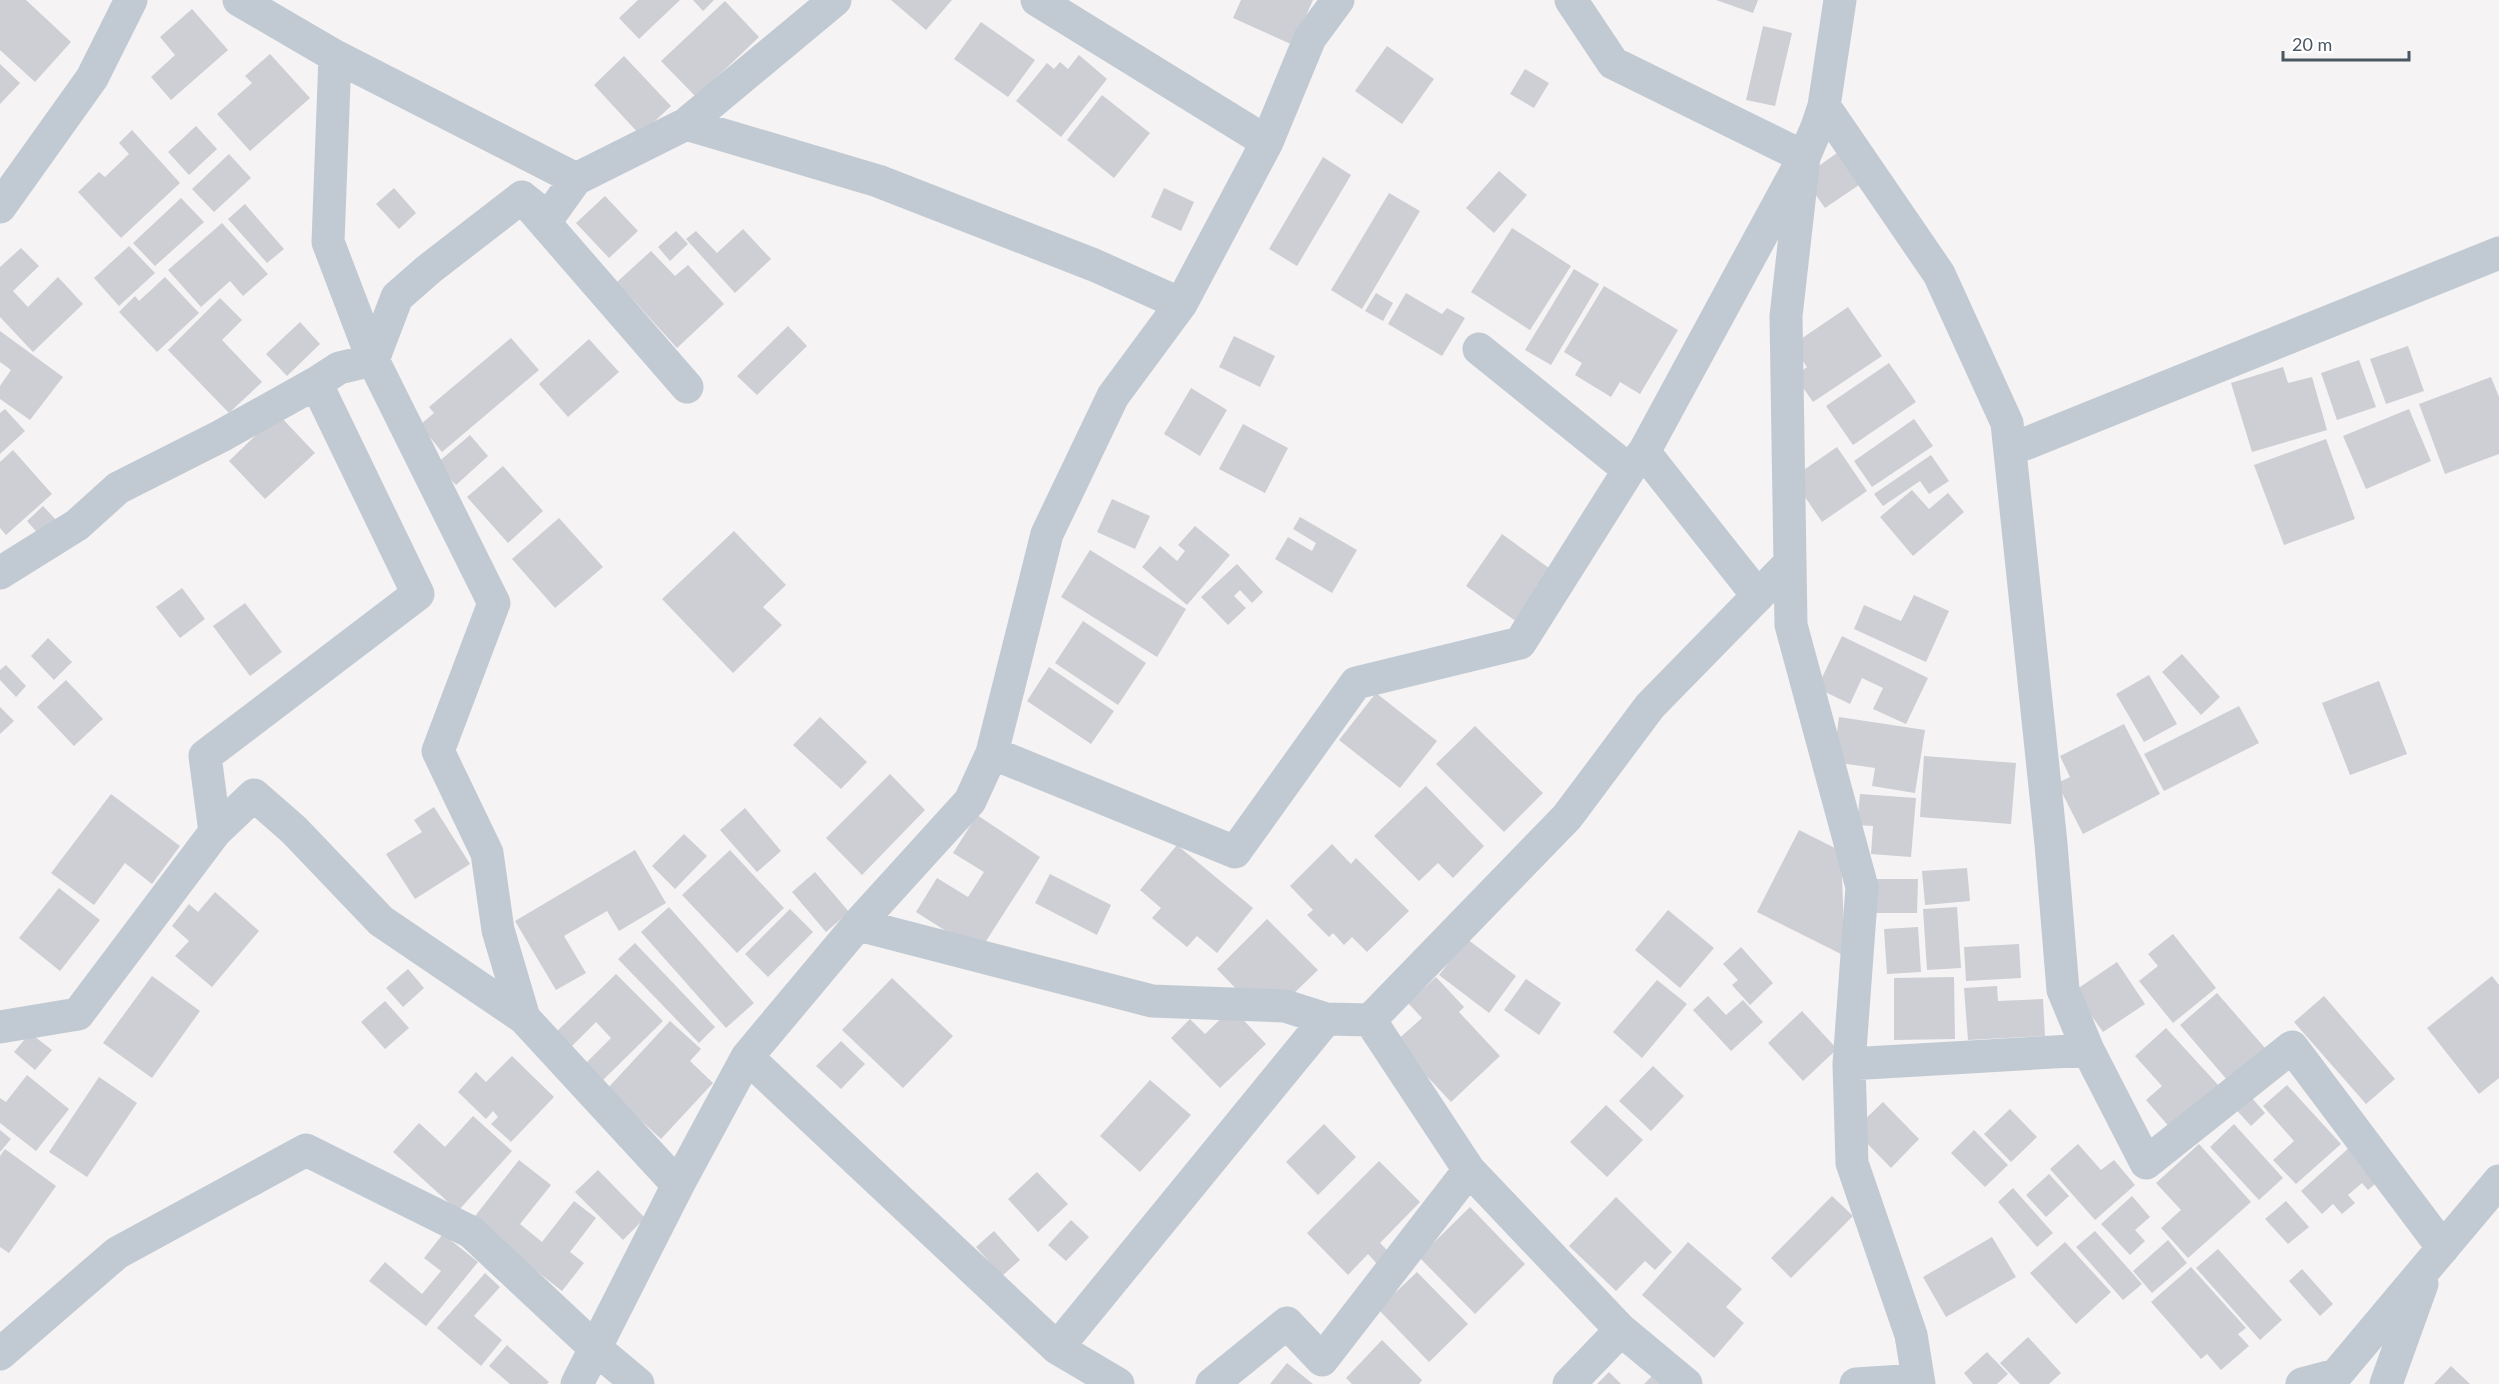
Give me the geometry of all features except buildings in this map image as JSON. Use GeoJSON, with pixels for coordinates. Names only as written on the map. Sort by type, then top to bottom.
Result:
{"type":"FeatureCollection","features":[{"type":"Feature","properties":{"kind":"street"},"geometry":{"type":"LineString","coordinates":[[0,207],[92,78],[131,0]]}},
{"type":"Feature","properties":{"kind":"street"},"geometry":{"type":"LineString","coordinates":[[239,0],[335,56],[576,179]]}},
{"type":"Feature","properties":{"kind":"street"},"geometry":{"type":"LineString","coordinates":[[522,197],[548,218],[576,179],[686,124],[836,0]]}},
{"type":"Feature","properties":{"kind":"street"},"geometry":{"type":"LineString","coordinates":[[1037,0],[1267,142]]}},
{"type":"Feature","properties":{"kind":"street"},"geometry":{"type":"LineString","coordinates":[[577,1384],[678,1185],[747,1057],[860,921],[970,801],[992,753],[1047,534],[1113,396],[1181,304],[1267,142],[1310,38],[1338,0]]}},
{"type":"Feature","properties":{"kind":"street"},"geometry":{"type":"LineString","coordinates":[[1571,0],[1613,63],[1804,157]]}},
{"type":"Feature","properties":{"kind":"street"},"geometry":{"type":"LineString","coordinates":[[992,753],[1235,852],[1356,683],[1520,643],[1636,461],[1804,157],[1824,106],[1840,0]]}},
{"type":"Feature","properties":{"kind":"street"},"geometry":{"type":"LineString","coordinates":[[335,56],[328,242],[373,360],[494,603],[438,751],[487,853],[498,930],[524,1018]]}},
{"type":"Feature","properties":{"kind":"street"},"geometry":{"type":"LineString","coordinates":[[1824,106],[1939,274],[2007,423],[2051,844],[2063,990],[2088,1050],[2146,1163],[2292,1047],[2435,1256]]}},
{"type":"Feature","properties":{"kind":"street"},"geometry":{"type":"LineString","coordinates":[[686,124],[878,181],[1094,265],[1181,304]]}},
{"type":"Feature","properties":{"kind":"street"},"geometry":{"type":"LineString","coordinates":[[1804,157],[1786,316],[1791,625],[1862,887],[1849,1064],[1852,1163],[1911,1335],[1918,1382],[1856,1384]]}},
{"type":"Feature","properties":{"kind":"street"},"geometry":{"type":"LineString","coordinates":[[373,360],[397,297],[429,269],[522,197]]}},
{"type":"Feature","properties":{"kind":"street"},"geometry":{"type":"LineString","coordinates":[[522,197],[687,387]]}},
{"type":"Feature","properties":{"kind":"street"},"geometry":{"type":"LineString","coordinates":[[2010,450],[2499,253]]}},
{"type":"Feature","properties":{"kind":"street"},"geometry":{"type":"LineString","coordinates":[[1479,349],[1636,461],[1758,596]]}},
{"type":"Feature","properties":{"kind":"street"},"geometry":{"type":"LineString","coordinates":[[0,573],[77,525],[118,488],[221,436],[339,368],[373,360]]}},
{"type":"Feature","properties":{"kind":"street"},"geometry":{"type":"LineString","coordinates":[[215,832],[205,756],[418,594],[316,383]]}},
{"type":"Feature","properties":{"kind":"street"},"geometry":{"type":"LineString","coordinates":[[860,921],[859,925],[1152,1001],[1285,1006],[1326,1019],[1370,1020],[1567,817],[1650,706],[1789,564]]}},
{"type":"Feature","properties":{"kind":"street"},"geometry":{"type":"LineString","coordinates":[[0,1027],[78,1014],[215,832],[254,795],[294,830],[381,921],[524,1018],[678,1185]]}},
{"type":"Feature","properties":{"kind":"street"},"geometry":{"type":"LineString","coordinates":[[1057,1348],[1326,1019]]}},
{"type":"Feature","properties":{"kind":"street"},"geometry":{"type":"LineString","coordinates":[[1370,1020],[1469,1170],[1621,1330],[1686,1384]]}},
{"type":"Feature","properties":{"kind":"street"},"geometry":{"type":"LineString","coordinates":[[1849,1064],[2088,1050]]}},
{"type":"Feature","properties":{"kind":"street"},"geometry":{"type":"LineString","coordinates":[[747,1057],[1057,1348],[1118,1384]]}},
{"type":"Feature","properties":{"kind":"street"},"geometry":{"type":"LineString","coordinates":[[0,1353],[117,1253],[306,1150],[471,1232],[595,1348],[638,1384]]}},
{"type":"Feature","properties":{"kind":"street"},"geometry":{"type":"LineString","coordinates":[[1212,1384],[1287,1323],[1322,1360],[1469,1170]]}},
{"type":"Feature","properties":{"kind":"street"},"geometry":{"type":"LineString","coordinates":[[2302,1384],[2336,1375],[2499,1181]]}},
{"type":"Feature","properties":{"kind":"street"},"geometry":{"type":"LineString","coordinates":[[2386,1384],[2435,1256]]}},
{"type":"Feature","properties":{"kind":"street"},"geometry":{"type":"LineString","coordinates":[[1569,1384],[1621,1330]]}}]}
